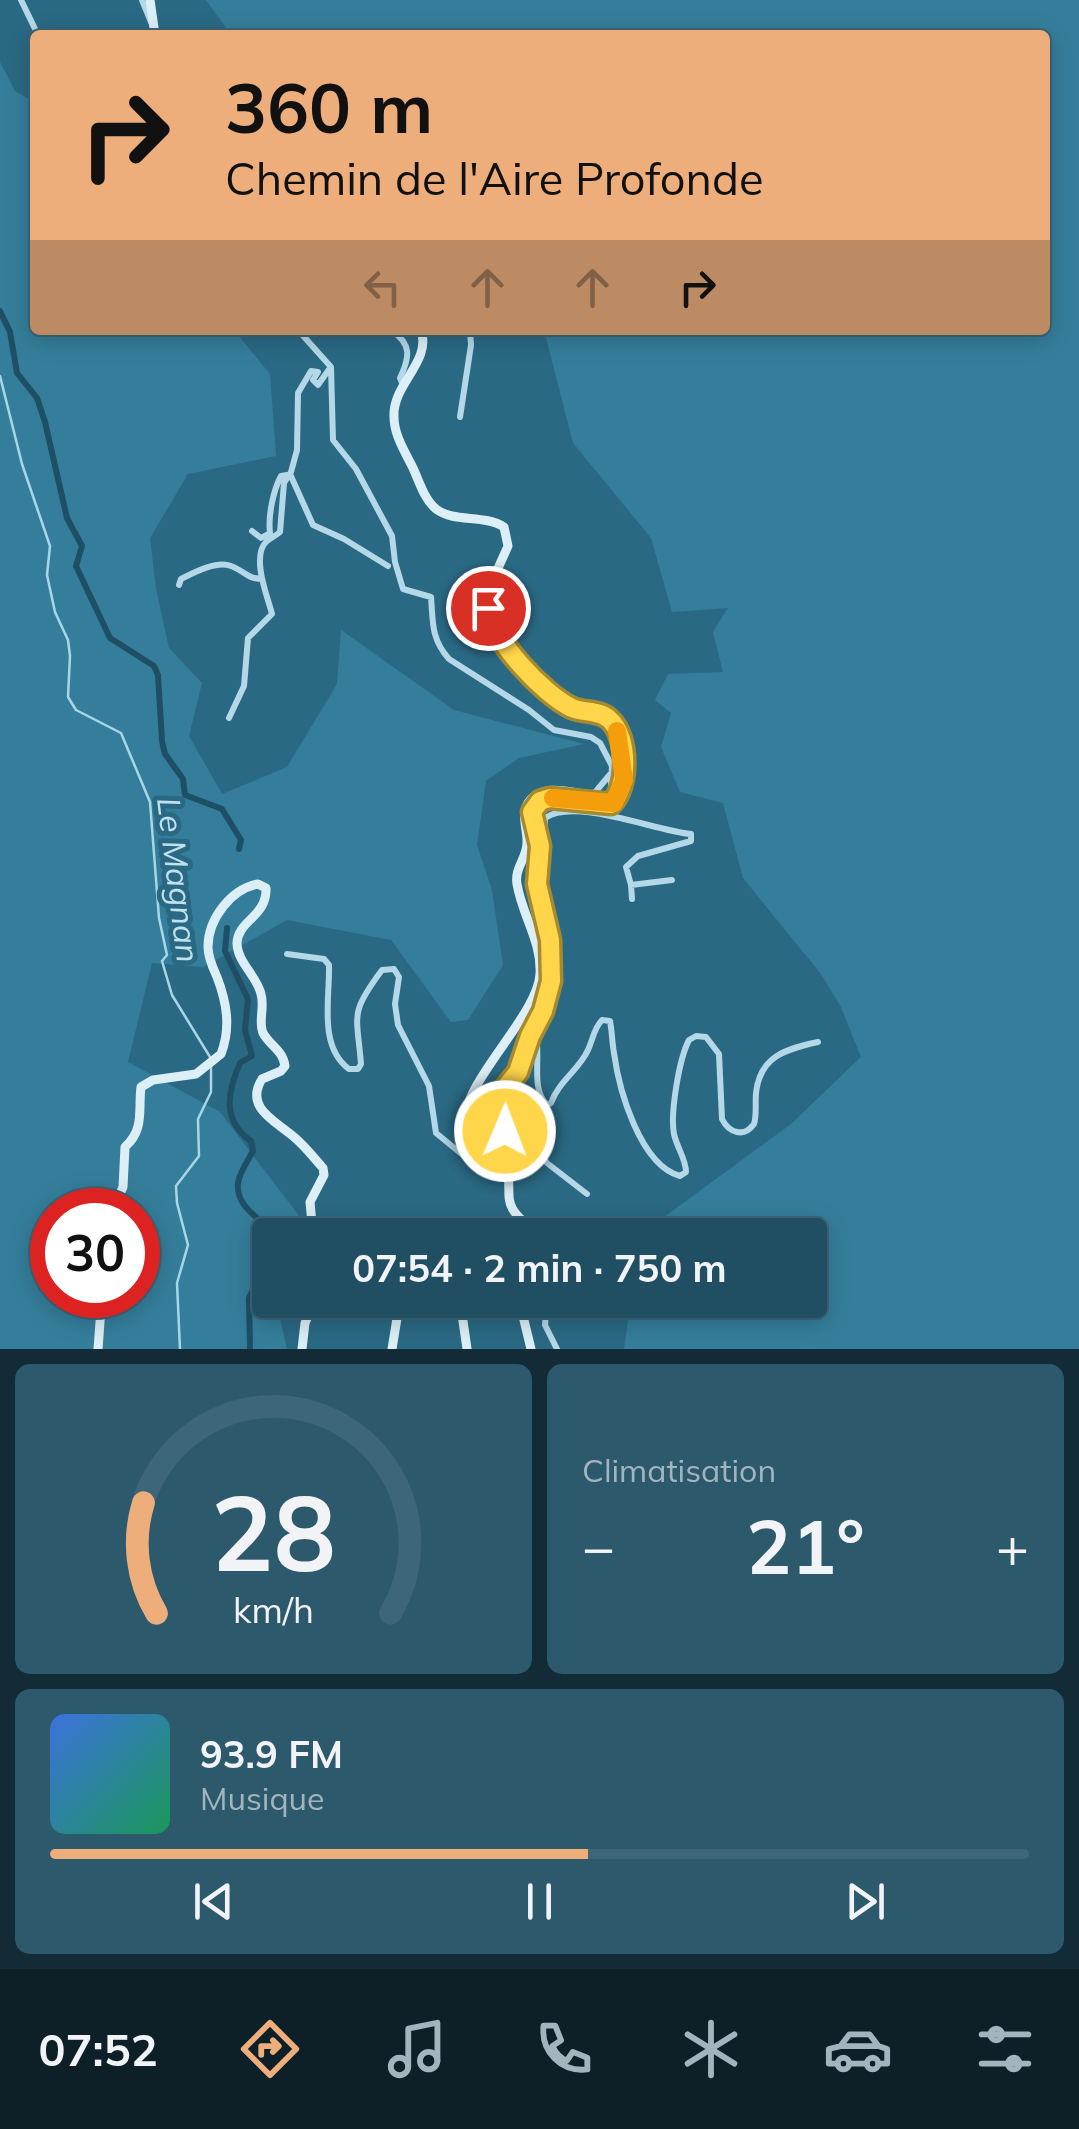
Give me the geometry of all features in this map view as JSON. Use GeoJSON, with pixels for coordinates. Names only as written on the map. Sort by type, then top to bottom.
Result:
{"type":"FeatureCollection","features":[{"type":"Feature","properties":{"kind":"street"},"geometry":{"type":"LineString","coordinates":[[21,0],[36,30]]}},
{"type":"Feature","properties":{"kind":"street"},"geometry":{"type":"LineString","coordinates":[[142,0],[154,30]]}},
{"type":"Feature","properties":{"kind":"street"},"geometry":{"type":"LineString","coordinates":[[150,0],[154,30]]}},
{"type":"Feature","properties":{"kind":"street"},"geometry":{"type":"LineString","coordinates":[[302,335],[331,367],[334,443],[356,469],[392,536],[403,589],[431,596],[432,628],[439,648],[449,659],[554,730],[591,737],[600,743],[612,770],[616,801],[540,801],[532,818],[538,838],[537,884],[550,940],[551,981],[518,1072],[497,1098],[499,1121],[510,1147],[506,1156],[509,1205],[518,1218]]}},
{"type":"Feature","properties":{"kind":"street"},"geometry":{"type":"LineString","coordinates":[[398,335],[408,349],[409,359],[400,378],[403,384]]}},
{"type":"Feature","properties":{"kind":"street"},"geometry":{"type":"LineString","coordinates":[[421,335],[423,351],[394,408],[395,426],[431,504],[447,514],[498,523],[507,532],[508,546],[489,600],[488,615],[494,633],[512,656],[557,698],[575,709],[603,715],[614,725],[621,744],[624,780],[616,795]]}},
{"type":"Feature","properties":{"kind":"street"},"geometry":{"type":"LineString","coordinates":[[460,417],[470,335]]}},
{"type":"Feature","properties":{"kind":"street"},"geometry":{"type":"LineString","coordinates":[[229,718],[244,686],[248,638],[272,614],[262,578],[262,552],[266,541],[280,532],[278,514],[300,424],[298,392],[309,373],[318,372],[312,380],[318,385],[331,367]]}},
{"type":"Feature","properties":{"kind":"street"},"geometry":{"type":"LineString","coordinates":[[252,531],[262,538],[270,533],[277,482],[282,475],[289,474]]}},
{"type":"Feature","properties":{"kind":"street"},"geometry":{"type":"LineString","coordinates":[[289,474],[313,525],[344,538],[388,566]]}},
{"type":"Feature","properties":{"kind":"street"},"geometry":{"type":"LineString","coordinates":[[178,585],[180,579],[220,564],[250,578],[262,578]]}},
{"type":"Feature","properties":{"kind":"street"},"geometry":{"type":"LineString","coordinates":[[597,797],[612,770]]}},
{"type":"Feature","properties":{"kind":"street"},"geometry":{"type":"LineString","coordinates":[[506,1156],[468,1127],[464,1110],[472,1089],[525,1012],[540,975],[536,943],[516,878],[528,849],[525,809],[545,791],[597,797],[616,795]]}},
{"type":"Feature","properties":{"kind":"street"},"geometry":{"type":"LineString","coordinates":[[538,838],[544,835],[545,818],[561,811],[638,821],[692,836],[688,843],[653,850],[629,861],[625,869],[632,885],[632,900]]}},
{"type":"Feature","properties":{"kind":"street"},"geometry":{"type":"LineString","coordinates":[[632,885],[672,880]]}},
{"type":"Feature","properties":{"kind":"street"},"geometry":{"type":"LineString","coordinates":[[123,1188],[125,1147],[142,1118],[142,1087],[153,1080],[196,1074],[212,1062],[226,1040],[228,1020],[209,959],[210,934],[232,896],[247,887],[261,885],[266,888],[266,898],[261,911],[242,929],[238,950],[263,998],[262,1030],[282,1053],[285,1066],[282,1071],[262,1078],[256,1098],[268,1117],[323,1168],[310,1202],[311,1218]]}},
{"type":"Feature","properties":{"kind":"street"},"geometry":{"type":"LineString","coordinates":[[287,954],[327,962],[327,1021],[338,1057],[349,1069],[358,1069],[361,1064],[355,1025],[358,1009],[379,973],[386,967],[394,969],[399,975],[395,1004],[398,1025],[430,1086],[436,1133],[469,1160],[508,1178]]}},
{"type":"Feature","properties":{"kind":"street"},"geometry":{"type":"LineString","coordinates":[[533,1030],[539,1046],[538,1092],[546,1104],[587,1053],[597,1024],[610,1021],[616,1066],[645,1148],[661,1168],[680,1176],[686,1172],[686,1166],[676,1143],[673,1116],[689,1040],[706,1037],[718,1051],[722,1119],[727,1127],[738,1132],[754,1124],[757,1087],[766,1062],[790,1048],[818,1042]]}},
{"type":"Feature","properties":{"kind":"street"},"geometry":{"type":"LineString","coordinates":[[499,1121],[510,1118],[517,1122],[547,1163],[586,1194]]}},
{"type":"Feature","properties":{"kind":"street"},"geometry":{"type":"LineString","coordinates":[[98,1349],[100,1318]]}},
{"type":"Feature","properties":{"kind":"street"},"geometry":{"type":"LineString","coordinates":[[302,1349],[308,1318]]}},
{"type":"Feature","properties":{"kind":"street"},"geometry":{"type":"LineString","coordinates":[[392,1349],[397,1318]]}},
{"type":"Feature","properties":{"kind":"street"},"geometry":{"type":"LineString","coordinates":[[462,1318],[466,1349]]}},
{"type":"Feature","properties":{"kind":"street"},"geometry":{"type":"LineString","coordinates":[[523,1318],[531,1349]]}},
{"type":"Feature","properties":{"kind":"street"},"geometry":{"type":"LineString","coordinates":[[545,1318],[544,1325],[557,1349]]}},
{"type":"Feature","properties":{"kind":"shaded area"},"geometry":{"type":"Polygon","coordinates":[[[206,0],[1079,0],[1079,1349],[624,1349],[628,1318],[827,1318],[827,1218],[663,1218],[791,1124],[861,1057],[841,1007],[821,974],[743,878],[723,803],[680,792],[661,747],[671,713],[655,700],[668,674],[723,672],[713,632],[728,608],[672,612],[651,538],[573,443],[545,335],[1050,335],[1050,30],[227,30],[206,0]]]}},
{"type":"Feature","properties":{"kind":"shaded area"},"geometry":{"type":"Polygon","coordinates":[[[0,62],[15,91],[30,99],[30,335],[238,335],[270,374],[276,456],[188,474],[150,538],[169,648],[202,683],[189,736],[222,794],[287,767],[337,684],[341,630],[454,710],[584,744],[519,758],[486,781],[477,845],[492,890],[503,965],[468,1020],[451,1022],[391,940],[287,920],[203,967],[152,963],[128,1062],[220,1112],[301,1218],[252,1218],[252,1318],[280,1318],[287,1349],[0,1349],[0,62]]]}},
{"type":"Feature","properties":{"kind":"waterway"},"geometry":{"type":"LineString","coordinates":[[0,311],[10,332],[17,373],[37,398],[67,518],[82,546],[76,566],[110,638],[154,666],[165,754],[183,779],[185,795],[222,809],[241,840],[239,849]]}},
{"type":"Feature","properties":{"kind":"waterway","name":"Le Magnan"},"geometry":{"type":"LineString","coordinates":[[0,376],[22,464],[50,546],[47,575],[70,656],[68,697],[76,710],[121,733],[150,802],[159,918],[167,955],[162,961],[172,995],[210,1057]]}},
{"type":"Feature","properties":{"kind":"waterway"},"geometry":{"type":"LineString","coordinates":[[227,928],[225,951],[248,999],[245,1030],[252,1056],[240,1063],[230,1096],[235,1125],[251,1141],[253,1151],[239,1178],[238,1191],[245,1206],[263,1225],[253,1240],[258,1272],[249,1298],[250,1349]]}},
{"type":"Feature","properties":{"kind":"waterway","name":"Le Magnan"},"geometry":{"type":"LineString","coordinates":[[180,1349],[177,1283],[188,1245],[176,1186],[199,1156],[198,1119],[211,1092],[211,1065]]}},
{"type":"Feature","properties":{"kind":"slow traffic"},"geometry":{"type":"LineString","coordinates":[[553,798],[614,803],[624,780],[617,731]]}},
{"type":"Feature","properties":{"kind":"route"},"geometry":{"type":"LineString","coordinates":[[488,608],[500,643],[557,698],[575,709],[603,715],[614,725],[621,744],[624,780],[611,804],[550,798],[536,804],[532,812],[540,846],[537,884],[550,940],[551,981],[518,1072],[497,1098],[496,1114],[505,1131]]}}]}
